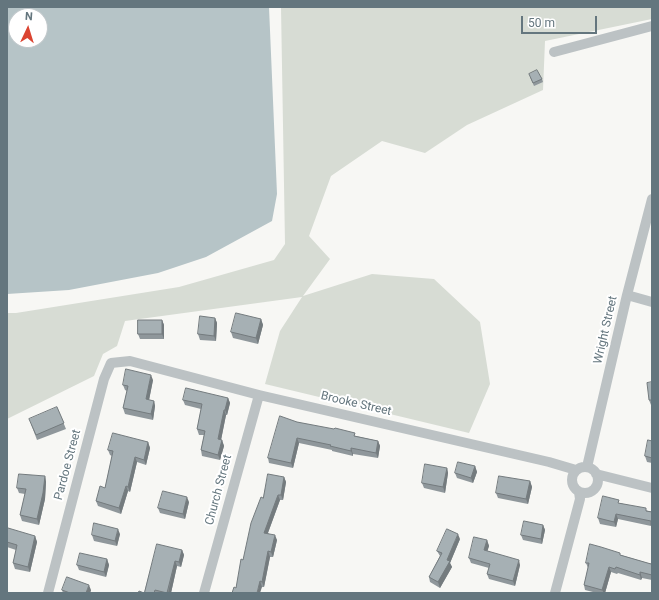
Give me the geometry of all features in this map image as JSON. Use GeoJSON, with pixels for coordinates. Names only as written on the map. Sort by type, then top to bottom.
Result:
{"type":"FeatureCollection","features":[{"type":"Feature","properties":{"kind":"street"},"geometry":{"type":"LineString","coordinates":[[554,52],[652,26]]}},
{"type":"Feature","properties":{"kind":"street","name":"Wright Street"},"geometry":{"type":"LineString","coordinates":[[587,467],[627,295],[652,199]]}},
{"type":"Feature","properties":{"kind":"street"},"geometry":{"type":"LineString","coordinates":[[627,295],[652,302]]}},
{"type":"Feature","properties":{"kind":"street","name":"Brooke Street"},"geometry":{"type":"LineString","coordinates":[[130,361],[259,395],[549,462],[576,470]]}},
{"type":"Feature","properties":{"kind":"street","name":"Pardoe Street"},"geometry":{"type":"LineString","coordinates":[[48,593],[104,379],[111,363],[130,361]]}},
{"type":"Feature","properties":{"kind":"street","name":"Church Street"},"geometry":{"type":"LineString","coordinates":[[204,593],[259,395]]}},
{"type":"Feature","properties":{"kind":"street"},"geometry":{"type":"LineString","coordinates":[[587,467],[594,471],[598,482],[594,489],[587,493],[576,490],[572,482],[572,478],[576,470],[587,467]]}},
{"type":"Feature","properties":{"kind":"street"},"geometry":{"type":"LineString","coordinates":[[596,474],[652,488]]}},
{"type":"Feature","properties":{"kind":"street"},"geometry":{"type":"LineString","coordinates":[[555,593],[580,499],[580,492]]}},
{"type":"Feature","properties":{"kind":"shaded area"},"geometry":{"type":"Polygon","coordinates":[[[7,7],[269,7],[277,194],[272,221],[206,257],[158,273],[69,290],[7,294],[7,7]]]}},
{"type":"Feature","properties":{"kind":"shaded area"},"geometry":{"type":"Polygon","coordinates":[[[281,7],[652,7],[652,19],[545,41],[543,90],[467,125],[425,153],[382,141],[331,176],[309,236],[330,259],[303,296],[372,274],[434,279],[480,322],[490,384],[469,433],[265,384],[280,331],[302,297],[125,321],[117,346],[103,354],[94,376],[7,419],[7,313],[16,313],[179,287],[274,260],[285,244],[281,7]]]}},
{"type":"Feature","properties":{"kind":"building"},"geometry":{"type":"Polygon","coordinates":[[[537,70],[542,79],[533,83],[529,74],[537,70]]]}},
{"type":"Feature","properties":{"kind":"building"},"geometry":{"type":"Polygon","coordinates":[[[236,313],[261,319],[256,338],[231,332],[236,313]]]}},
{"type":"Feature","properties":{"kind":"building"},"geometry":{"type":"Polygon","coordinates":[[[200,316],[215,318],[214,336],[198,334],[200,316]]]}},
{"type":"Feature","properties":{"kind":"building"},"geometry":{"type":"Polygon","coordinates":[[[138,320],[162,320],[162,334],[138,334],[138,320]]]}},
{"type":"Feature","properties":{"kind":"building"},"geometry":{"type":"Polygon","coordinates":[[[126,369],[151,375],[146,399],[154,401],[151,414],[123,408],[128,386],[123,385],[126,369]]]}},
{"type":"Feature","properties":{"kind":"building"},"geometry":{"type":"Polygon","coordinates":[[[652,382],[652,400],[649,400],[647,383],[652,382]]]}},
{"type":"Feature","properties":{"kind":"building"},"geometry":{"type":"Polygon","coordinates":[[[186,388],[228,398],[218,439],[222,440],[218,455],[201,450],[205,431],[197,429],[202,404],[183,400],[186,388]]]}},
{"type":"Feature","properties":{"kind":"building"},"geometry":{"type":"Polygon","coordinates":[[[57,407],[64,423],[36,435],[29,419],[57,407]]]}},
{"type":"Feature","properties":{"kind":"building"},"geometry":{"type":"Polygon","coordinates":[[[280,416],[297,422],[355,433],[354,436],[378,441],[376,453],[351,448],[351,451],[297,438],[291,463],[268,458],[280,416]]]}},
{"type":"Feature","properties":{"kind":"building"},"geometry":{"type":"Polygon","coordinates":[[[113,433],[148,442],[144,460],[135,457],[128,487],[126,486],[119,508],[96,501],[100,486],[105,488],[113,451],[108,450],[113,433]]]}},
{"type":"Feature","properties":{"kind":"building"},"geometry":{"type":"Polygon","coordinates":[[[648,440],[652,441],[652,458],[645,456],[648,440]]]}},
{"type":"Feature","properties":{"kind":"building"},"geometry":{"type":"Polygon","coordinates":[[[458,462],[475,466],[471,478],[455,473],[458,462]]]}},
{"type":"Feature","properties":{"kind":"building"},"geometry":{"type":"Polygon","coordinates":[[[425,464],[447,468],[443,487],[422,483],[425,464]]]}},
{"type":"Feature","properties":{"kind":"building"},"geometry":{"type":"Polygon","coordinates":[[[19,474],[45,476],[37,519],[20,515],[26,489],[17,488],[19,474]]]}},
{"type":"Feature","properties":{"kind":"building"},"geometry":{"type":"Polygon","coordinates":[[[268,474],[284,477],[281,495],[278,495],[264,533],[275,535],[271,552],[268,551],[262,582],[260,581],[257,593],[232,593],[234,587],[236,588],[241,559],[243,560],[251,523],[261,497],[263,498],[268,474]]]}},
{"type":"Feature","properties":{"kind":"building"},"geometry":{"type":"Polygon","coordinates":[[[499,476],[530,481],[526,499],[496,493],[499,476]]]}},
{"type":"Feature","properties":{"kind":"building"},"geometry":{"type":"Polygon","coordinates":[[[163,491],[187,497],[183,514],[158,508],[163,491]]]}},
{"type":"Feature","properties":{"kind":"building"},"geometry":{"type":"Polygon","coordinates":[[[603,496],[619,500],[618,503],[646,508],[646,511],[652,512],[652,525],[651,521],[616,514],[614,522],[598,518],[603,496]]]}},
{"type":"Feature","properties":{"kind":"building"},"geometry":{"type":"Polygon","coordinates":[[[524,521],[543,525],[541,539],[521,535],[524,521]]]}},
{"type":"Feature","properties":{"kind":"building"},"geometry":{"type":"Polygon","coordinates":[[[94,523],[118,529],[115,541],[92,535],[94,523]]]}},
{"type":"Feature","properties":{"kind":"building"},"geometry":{"type":"Polygon","coordinates":[[[8,528],[35,536],[28,567],[13,563],[17,545],[7,542],[8,528]]]}},
{"type":"Feature","properties":{"kind":"building"},"geometry":{"type":"Polygon","coordinates":[[[447,529],[458,534],[447,560],[450,561],[438,582],[429,577],[442,553],[437,551],[447,529]]]}},
{"type":"Feature","properties":{"kind":"building"},"geometry":{"type":"Polygon","coordinates":[[[474,537],[487,540],[484,550],[519,560],[513,581],[487,574],[490,564],[469,558],[474,537]]]}},
{"type":"Feature","properties":{"kind":"building"},"geometry":{"type":"Polygon","coordinates":[[[157,544],[182,550],[179,562],[175,561],[167,593],[155,590],[154,593],[144,593],[157,544]]]}},
{"type":"Feature","properties":{"kind":"building"},"geometry":{"type":"Polygon","coordinates":[[[590,544],[651,564],[652,561],[652,575],[640,572],[640,575],[616,567],[615,569],[609,567],[602,590],[584,585],[589,563],[586,563],[590,544]]]}},
{"type":"Feature","properties":{"kind":"building"},"geometry":{"type":"Polygon","coordinates":[[[80,553],[107,559],[104,572],[77,565],[80,553]]]}},
{"type":"Feature","properties":{"kind":"building"},"geometry":{"type":"Polygon","coordinates":[[[67,577],[89,585],[86,593],[70,593],[62,590],[67,577]]]}}]}
